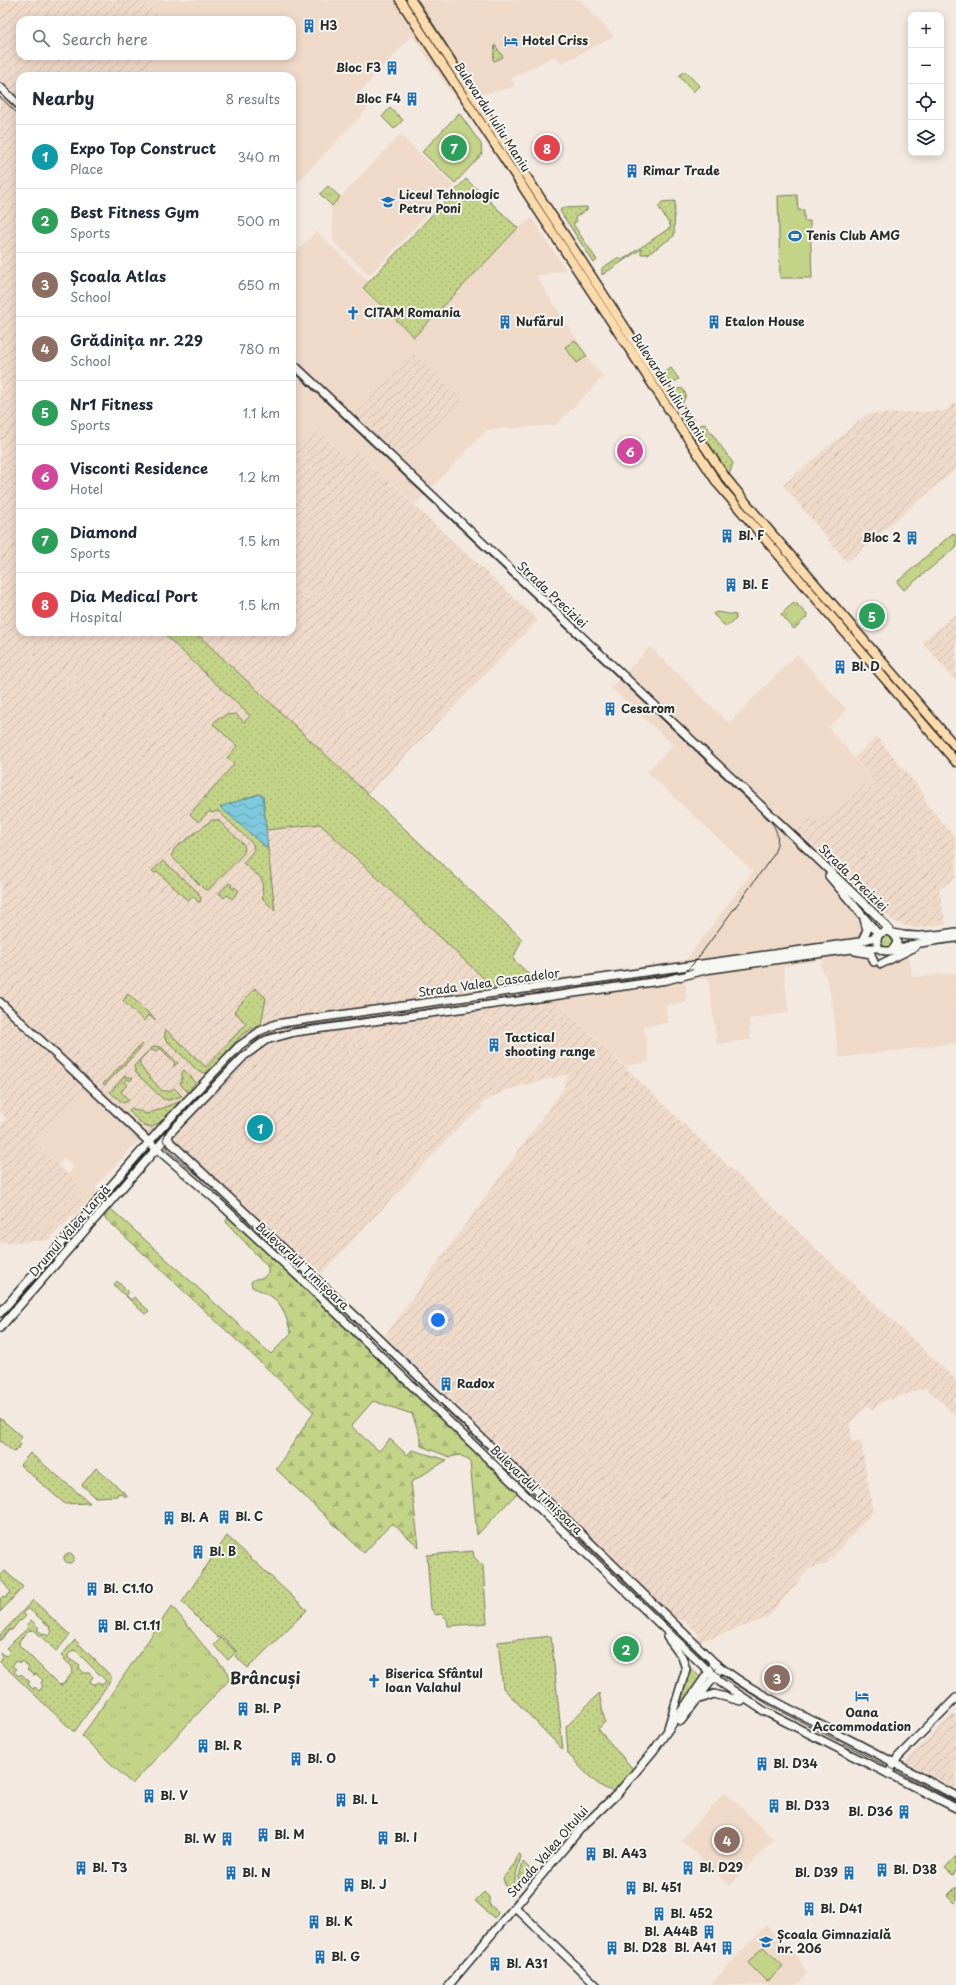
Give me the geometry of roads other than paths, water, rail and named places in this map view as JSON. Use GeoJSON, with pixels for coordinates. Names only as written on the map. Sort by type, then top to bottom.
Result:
{"type":"FeatureCollection","features":[{"type":"Feature","properties":{"kind":"main road","name":"Bulevardul Iuliu Maniu"},"geometry":{"type":"LineString","coordinates":[[400,0],[552,230],[639,366],[718,484],[956,762]]}},
{"type":"Feature","properties":{"kind":"main road","name":"Bulevardul Iuliu Maniu"},"geometry":{"type":"LineString","coordinates":[[411,0],[689,425],[728,481],[956,747]]}},
{"type":"Feature","properties":{"kind":"main road"},"geometry":{"type":"LineString","coordinates":[[0,87],[16,102]]}},
{"type":"Feature","properties":{"kind":"main road"},"geometry":{"type":"LineString","coordinates":[[469,105],[477,100]]}},
{"type":"Feature","properties":{"kind":"main road"},"geometry":{"type":"LineString","coordinates":[[552,230],[559,226]]}},
{"type":"Feature","properties":{"kind":"main road"},"geometry":{"type":"LineString","coordinates":[[639,366],[647,361]]}},
{"type":"Feature","properties":{"kind":"main road","name":"Strada Preciziei"},"geometry":{"type":"LineString","coordinates":[[296,367],[798,841],[821,865],[878,917],[892,933]]}},
{"type":"Feature","properties":{"kind":"main road"},"geometry":{"type":"LineString","coordinates":[[682,430],[689,425]]}},
{"type":"Feature","properties":{"kind":"main road","name":"Strada Preciziei"},"geometry":{"type":"LineString","coordinates":[[821,865],[878,936]]}},
{"type":"Feature","properties":{"kind":"main road"},"geometry":{"type":"LineString","coordinates":[[861,913],[867,930],[862,941]]}},
{"type":"Feature","properties":{"kind":"main road"},"geometry":{"type":"LineString","coordinates":[[956,932],[922,937],[908,937],[883,932],[878,936],[876,941],[879,948],[886,951],[922,943],[956,938]]}},
{"type":"Feature","properties":{"kind":"main road"},"geometry":{"type":"LineString","coordinates":[[892,933],[897,940],[893,950]]}},
{"type":"Feature","properties":{"kind":"main road","name":"Strada Valea Cascadelor"},"geometry":{"type":"LineString","coordinates":[[149,1142],[239,1046],[260,1031],[276,1024],[607,977],[691,967],[862,941],[878,936]]}},
{"type":"Feature","properties":{"kind":"main road"},"geometry":{"type":"LineString","coordinates":[[842,950],[868,953],[878,963],[922,943]]}},
{"type":"Feature","properties":{"kind":"main road","name":"Strada Valea Cascadelor"},"geometry":{"type":"LineString","coordinates":[[156,1149],[168,1139],[246,1054],[266,1040],[283,1034],[667,980],[705,970],[842,950],[879,948]]}},
{"type":"Feature","properties":{"kind":"main road","name":"Bulevardul Timișoara"},"geometry":{"type":"LineString","coordinates":[[0,1002],[156,1149],[215,1199],[303,1281],[712,1675],[752,1705],[956,1808]]}},
{"type":"Feature","properties":{"kind":"main road"},"geometry":{"type":"LineString","coordinates":[[416,1004],[417,1015]]}},
{"type":"Feature","properties":{"kind":"main road"},"geometry":{"type":"LineString","coordinates":[[357,1012],[359,1023]]}},
{"type":"Feature","properties":{"kind":"main road"},"geometry":{"type":"LineString","coordinates":[[239,1046],[246,1054]]}},
{"type":"Feature","properties":{"kind":"main road"},"geometry":{"type":"LineString","coordinates":[[139,1133],[168,1139]]}},
{"type":"Feature","properties":{"kind":"main road"},"geometry":{"type":"LineString","coordinates":[[149,1142],[168,1139]]}},
{"type":"Feature","properties":{"kind":"main road","name":"Bulevardul Timișoara"},"geometry":{"type":"LineString","coordinates":[[168,1139],[360,1320],[718,1665],[775,1702],[894,1762],[956,1796]]}},
{"type":"Feature","properties":{"kind":"main road","name":"Drumul Valea Largă"},"geometry":{"type":"LineString","coordinates":[[0,1313],[149,1142]]}},
{"type":"Feature","properties":{"kind":"main road","name":"Drumul Valea Largă"},"geometry":{"type":"LineString","coordinates":[[0,1328],[156,1149]]}},
{"type":"Feature","properties":{"kind":"main road"},"geometry":{"type":"LineString","coordinates":[[438,1411],[446,1404]]}},
{"type":"Feature","properties":{"kind":"main road"},"geometry":{"type":"LineString","coordinates":[[652,1618],[682,1657],[686,1669],[666,1735]]}},
{"type":"Feature","properties":{"kind":"main road"},"geometry":{"type":"LineString","coordinates":[[679,1644],[687,1636]]}},
{"type":"Feature","properties":{"kind":"main road","name":"Strada Valea Oltului"},"geometry":{"type":"LineString","coordinates":[[666,1735],[698,1700],[718,1665]]}},
{"type":"Feature","properties":{"kind":"main road","name":"Strada Valea Oltului"},"geometry":{"type":"LineString","coordinates":[[449,1985],[585,1824],[623,1788],[712,1675]]}},
{"type":"Feature","properties":{"kind":"main road"},"geometry":{"type":"LineString","coordinates":[[698,1700],[710,1695],[719,1695],[752,1705]]}},
{"type":"Feature","properties":{"kind":"main road"},"geometry":{"type":"LineString","coordinates":[[888,1774],[894,1762],[956,1698]]}},
{"type":"Feature","properties":{"kind":"main road"},"geometry":{"type":"LineString","coordinates":[[515,1907],[596,1985]]}},
{"type":"Feature","properties":{"kind":"water"},"geometry":{"type":"Polygon","coordinates":[[[259,794],[263,796],[268,849],[220,807],[259,794]]]}},
{"type":"Feature","properties":{"kind":"tram line"},"geometry":{"type":"LineString","coordinates":[[0,97],[16,112]]}},
{"type":"Feature","properties":{"kind":"tram line"},"geometry":{"type":"LineString","coordinates":[[296,374],[771,822],[774,826],[778,839],[772,857],[695,962],[685,972],[273,1032],[258,1039],[244,1051],[168,1128],[163,1140],[169,1151],[208,1184],[362,1328],[556,1513],[718,1673],[769,1705],[956,1802]]}},
{"type":"Feature","properties":{"kind":"place","name":"H3"},"geometry":{"type":"Point","coordinates":[309,26]}},
{"type":"Feature","properties":{"kind":"place","name":"Hotel Criss"},"geometry":{"type":"Point","coordinates":[511,41]}},
{"type":"Feature","properties":{"kind":"place","name":"Bloc F3"},"geometry":{"type":"Point","coordinates":[392,68]}},
{"type":"Feature","properties":{"kind":"place","name":"Bloc F4"},"geometry":{"type":"Point","coordinates":[412,99]}},
{"type":"Feature","properties":{"kind":"place","name":"Diamond"},"geometry":{"type":"Point","coordinates":[454,148]}},
{"type":"Feature","properties":{"kind":"place","name":"Dia Medical Port"},"geometry":{"type":"Point","coordinates":[547,148]}},
{"type":"Feature","properties":{"kind":"place","name":"Rimar Trade"},"geometry":{"type":"Point","coordinates":[632,171]}},
{"type":"Feature","properties":{"kind":"place","name":"Liceul Tehnologic Petru Poni"},"geometry":{"type":"Point","coordinates":[388,202]}},
{"type":"Feature","properties":{"kind":"place","name":"Tenis Club AMG"},"geometry":{"type":"Point","coordinates":[795,236]}},
{"type":"Feature","properties":{"kind":"place","name":"CITAM Romania"},"geometry":{"type":"Point","coordinates":[353,313]}},
{"type":"Feature","properties":{"kind":"place","name":"Nufărul"},"geometry":{"type":"Point","coordinates":[505,322]}},
{"type":"Feature","properties":{"kind":"place","name":"Etalon House"},"geometry":{"type":"Point","coordinates":[714,322]}},
{"type":"Feature","properties":{"kind":"place","name":"Visconti Residence"},"geometry":{"type":"Point","coordinates":[630,451]}},
{"type":"Feature","properties":{"kind":"place","name":"Bl. F"},"geometry":{"type":"Point","coordinates":[727,536]}},
{"type":"Feature","properties":{"kind":"place","name":"Bloc 2"},"geometry":{"type":"Point","coordinates":[912,538]}},
{"type":"Feature","properties":{"kind":"place","name":"Bl. E"},"geometry":{"type":"Point","coordinates":[731,585]}},
{"type":"Feature","properties":{"kind":"place","name":"Nr1 Fitness"},"geometry":{"type":"Point","coordinates":[872,616]}},
{"type":"Feature","properties":{"kind":"place","name":"Bl. D"},"geometry":{"type":"Point","coordinates":[840,667]}},
{"type":"Feature","properties":{"kind":"place","name":"Cesarom"},"geometry":{"type":"Point","coordinates":[610,709]}},
{"type":"Feature","properties":{"kind":"place","name":"Tactical shooting range"},"geometry":{"type":"Point","coordinates":[494,1045]}},
{"type":"Feature","properties":{"kind":"place","name":"Expo Top Construct"},"geometry":{"type":"Point","coordinates":[260,1128]}},
{"type":"Feature","properties":{"kind":"place","name":"Radox"},"geometry":{"type":"Point","coordinates":[446,1384]}},
{"type":"Feature","properties":{"kind":"place","name":"Bl. C"},"geometry":{"type":"Point","coordinates":[224,1517]}},
{"type":"Feature","properties":{"kind":"place","name":"Bl. A"},"geometry":{"type":"Point","coordinates":[169,1518]}},
{"type":"Feature","properties":{"kind":"place","name":"Bl. B"},"geometry":{"type":"Point","coordinates":[198,1552]}},
{"type":"Feature","properties":{"kind":"place","name":"Bl. C1.10"},"geometry":{"type":"Point","coordinates":[92,1589]}},
{"type":"Feature","properties":{"kind":"place","name":"Bl. C1.11"},"geometry":{"type":"Point","coordinates":[103,1626]}},
{"type":"Feature","properties":{"kind":"place","name":"Best Fitness Gym"},"geometry":{"type":"Point","coordinates":[626,1649]}},
{"type":"Feature","properties":{"kind":"place","name":"Școala Atlas"},"geometry":{"type":"Point","coordinates":[777,1678]}},
{"type":"Feature","properties":{"kind":"place","name":"Biserica Sfântul Ioan Valahul"},"geometry":{"type":"Point","coordinates":[374,1681]}},
{"type":"Feature","properties":{"kind":"place","name":"Oana Accommodation"},"geometry":{"type":"Point","coordinates":[862,1696]}},
{"type":"Feature","properties":{"kind":"place","name":"Bl. P"},"geometry":{"type":"Point","coordinates":[243,1709]}},
{"type":"Feature","properties":{"kind":"place","name":"Bl. R"},"geometry":{"type":"Point","coordinates":[203,1746]}},
{"type":"Feature","properties":{"kind":"place","name":"Bl. O"},"geometry":{"type":"Point","coordinates":[296,1759]}},
{"type":"Feature","properties":{"kind":"place","name":"Bl. D34"},"geometry":{"type":"Point","coordinates":[762,1764]}},
{"type":"Feature","properties":{"kind":"place","name":"Bl. V"},"geometry":{"type":"Point","coordinates":[149,1796]}},
{"type":"Feature","properties":{"kind":"place","name":"Bl. L"},"geometry":{"type":"Point","coordinates":[341,1800]}},
{"type":"Feature","properties":{"kind":"place","name":"Bl. D33"},"geometry":{"type":"Point","coordinates":[774,1806]}},
{"type":"Feature","properties":{"kind":"place","name":"Bl. D36"},"geometry":{"type":"Point","coordinates":[904,1812]}},
{"type":"Feature","properties":{"kind":"place","name":"Bl. M"},"geometry":{"type":"Point","coordinates":[263,1835]}},
{"type":"Feature","properties":{"kind":"place","name":"Bl. I"},"geometry":{"type":"Point","coordinates":[383,1838]}},
{"type":"Feature","properties":{"kind":"place","name":"Bl. W"},"geometry":{"type":"Point","coordinates":[227,1839]}},
{"type":"Feature","properties":{"kind":"place","name":"Grădinița nr. 229"},"geometry":{"type":"Point","coordinates":[727,1840]}},
{"type":"Feature","properties":{"kind":"place","name":"Bl. A43"},"geometry":{"type":"Point","coordinates":[591,1854]}},
{"type":"Feature","properties":{"kind":"place","name":"Bl. T3"},"geometry":{"type":"Point","coordinates":[81,1868]}},
{"type":"Feature","properties":{"kind":"place","name":"Bl. D29"},"geometry":{"type":"Point","coordinates":[688,1868]}},
{"type":"Feature","properties":{"kind":"place","name":"Bl. D38"},"geometry":{"type":"Point","coordinates":[882,1870]}},
{"type":"Feature","properties":{"kind":"place","name":"Bl. N"},"geometry":{"type":"Point","coordinates":[231,1873]}},
{"type":"Feature","properties":{"kind":"place","name":"Bl. D39"},"geometry":{"type":"Point","coordinates":[849,1873]}},
{"type":"Feature","properties":{"kind":"place","name":"Bl. J"},"geometry":{"type":"Point","coordinates":[349,1885]}},
{"type":"Feature","properties":{"kind":"place","name":"Bl. 451"},"geometry":{"type":"Point","coordinates":[631,1888]}},
{"type":"Feature","properties":{"kind":"place","name":"Bl. D41"},"geometry":{"type":"Point","coordinates":[809,1909]}},
{"type":"Feature","properties":{"kind":"place","name":"Bl. 452"},"geometry":{"type":"Point","coordinates":[659,1914]}},
{"type":"Feature","properties":{"kind":"place","name":"Bl. K"},"geometry":{"type":"Point","coordinates":[314,1922]}},
{"type":"Feature","properties":{"kind":"place","name":"Bl. A44B"},"geometry":{"type":"Point","coordinates":[709,1932]}},
{"type":"Feature","properties":{"kind":"place","name":"Școala Gimnazială nr. 206"},"geometry":{"type":"Point","coordinates":[766,1942]}},
{"type":"Feature","properties":{"kind":"place","name":"Bl. D28"},"geometry":{"type":"Point","coordinates":[612,1948]}},
{"type":"Feature","properties":{"kind":"place","name":"Bl. A41"},"geometry":{"type":"Point","coordinates":[727,1948]}},
{"type":"Feature","properties":{"kind":"place","name":"Bl. G"},"geometry":{"type":"Point","coordinates":[320,1957]}},
{"type":"Feature","properties":{"kind":"place","name":"Bl. A31"},"geometry":{"type":"Point","coordinates":[495,1964]}},
{"type":"Feature","properties":{"kind":"district","name":"Brâncuși"},"geometry":{"type":"Point","coordinates":[265,1678]}}]}
